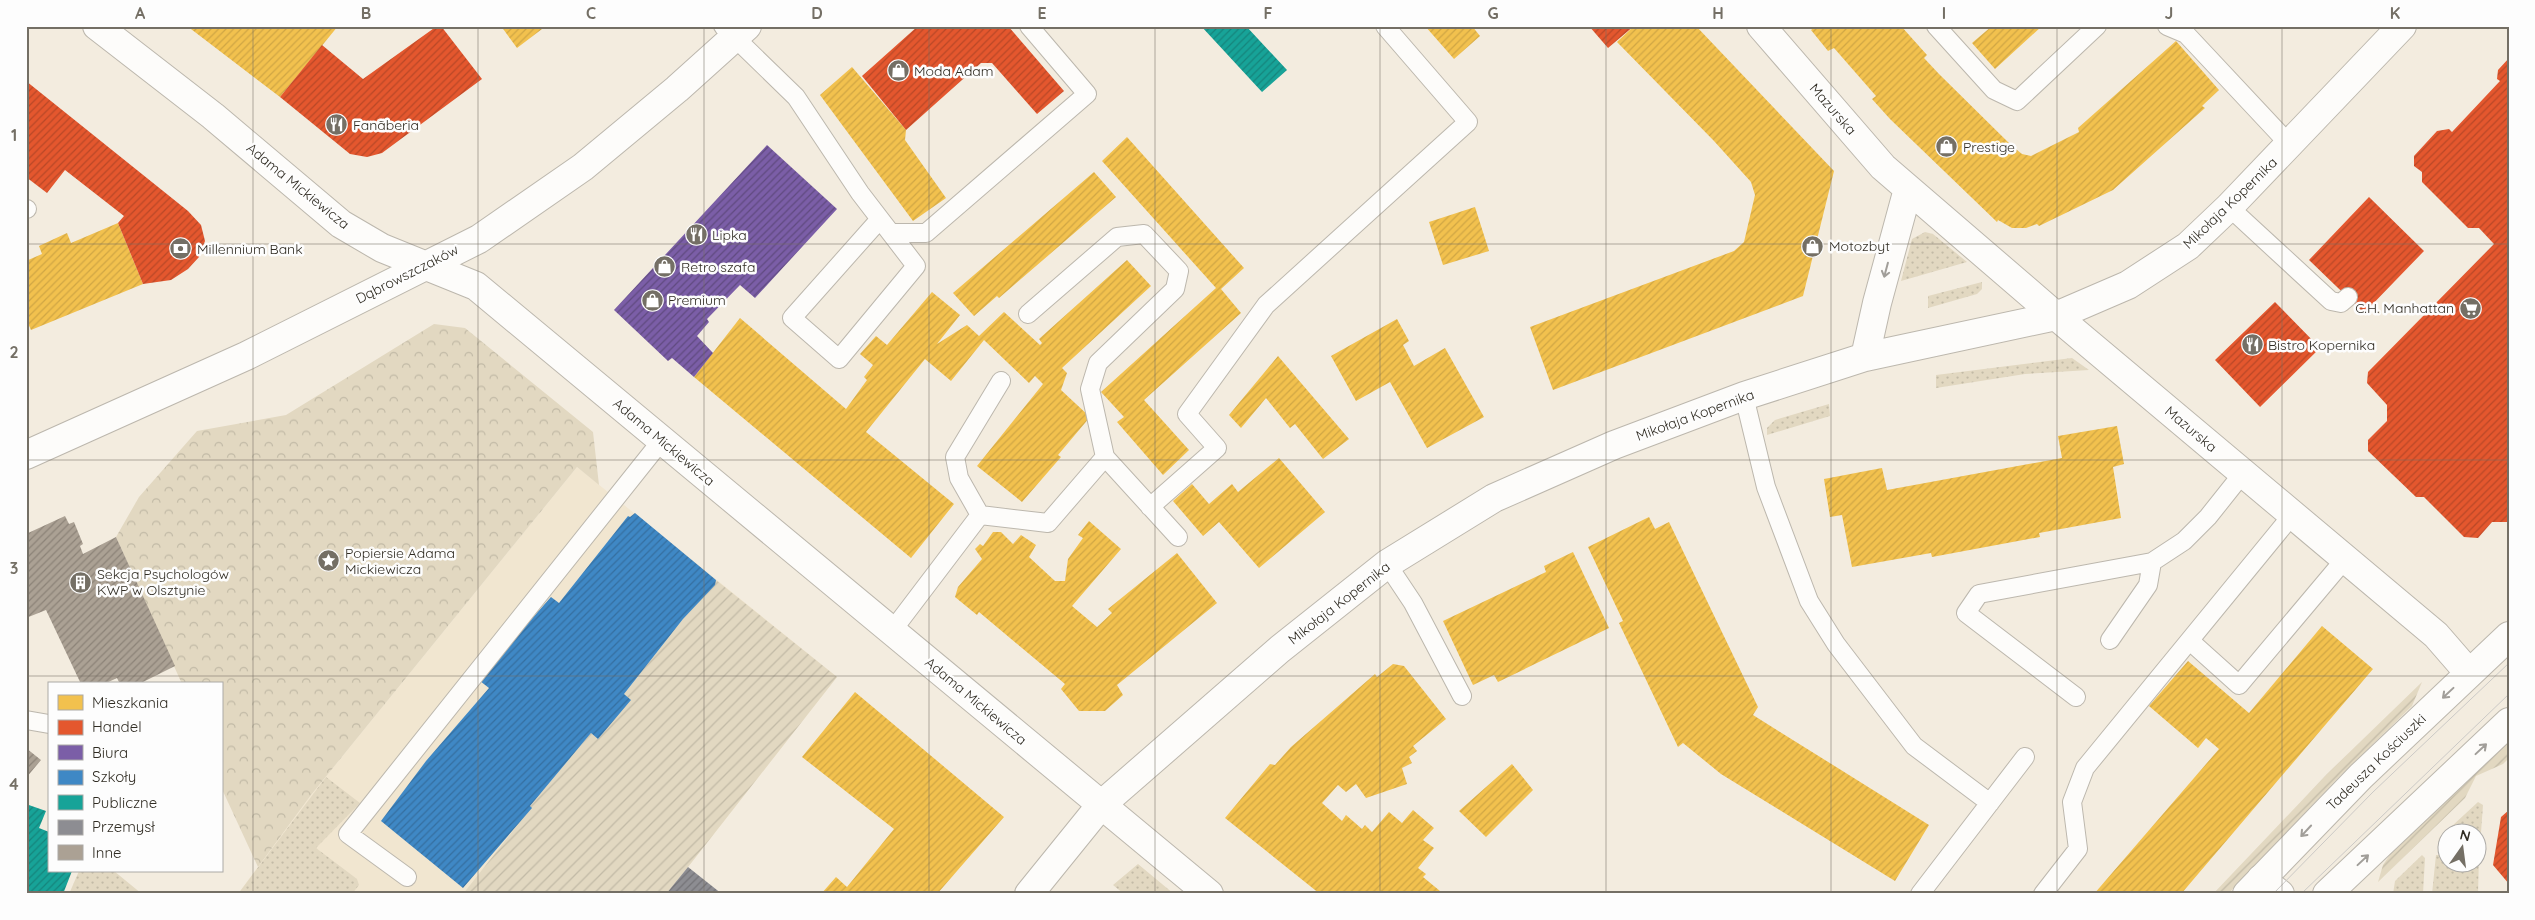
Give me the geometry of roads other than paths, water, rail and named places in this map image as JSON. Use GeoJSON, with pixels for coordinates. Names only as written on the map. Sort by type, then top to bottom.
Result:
{"type":"FeatureCollection","features":[{"type":"Feature","properties":{"kind":"street","name":"Adama Mickiewicza"},"geometry":{"type":"LineString","coordinates":[[97,26],[213,116],[341,224],[382,248],[476,286],[1209,894]]}},
{"type":"Feature","properties":{"kind":"street","name":"Mazurska"},"geometry":{"type":"LineString","coordinates":[[1761,26],[1883,167],[2056,316],[2436,635],[2470,673]]}},
{"type":"Feature","properties":{"kind":"street","name":"Mikołaja Kopernika"},"geometry":{"type":"LineString","coordinates":[[1029,894],[1101,805],[1280,649],[1387,564],[1494,498],[1614,445],[1744,396],[1865,357],[2056,316],[2128,286],[2188,246],[2229,207],[2402,26]]}},
{"type":"Feature","properties":{"kind":"street","name":"Dąbrowszczaków"},"geometry":{"type":"LineString","coordinates":[[26,455],[246,356],[423,265],[478,239],[583,167],[677,89],[735,30]]}},
{"type":"Feature","properties":{"kind":"street"},"geometry":{"type":"LineString","coordinates":[[1865,357],[1877,303],[1908,189]]}},
{"type":"Feature","properties":{"kind":"street","name":"Tadeusza Kościuszki"},"geometry":{"type":"LineString","coordinates":[[2263,889],[2361,776],[2509,636]]}},
{"type":"Feature","properties":{"kind":"street"},"geometry":{"type":"LineString","coordinates":[[2327,894],[2509,722]]}},
{"type":"Feature","properties":{"kind":"lane"},"geometry":{"type":"LineString","coordinates":[[1150,507],[1217,448],[1188,414],[1266,305],[1468,122],[1385,26]]}},
{"type":"Feature","properties":{"kind":"lane"},"geometry":{"type":"LineString","coordinates":[[1936,26],[1994,90],[2017,101],[2097,26]]}},
{"type":"Feature","properties":{"kind":"lane"},"geometry":{"type":"LineString","coordinates":[[2166,26],[2186,34],[2289,144]]}},
{"type":"Feature","properties":{"kind":"lane"},"geometry":{"type":"LineString","coordinates":[[892,234],[926,234],[1087,94],[1032,27]]}},
{"type":"Feature","properties":{"kind":"lane"},"geometry":{"type":"LineString","coordinates":[[735,30],[796,97],[880,219],[916,266],[839,358],[792,318],[880,219]]}},
{"type":"Feature","properties":{"kind":"lane"},"geometry":{"type":"LineString","coordinates":[[2229,207],[2331,301],[2341,303],[2348,297]]}},
{"type":"Feature","properties":{"kind":"lane"},"geometry":{"type":"LineString","coordinates":[[1028,314],[1117,237],[1144,234],[1179,271],[1175,289],[1098,363],[1090,389],[1105,457],[1178,537]]}},
{"type":"Feature","properties":{"kind":"lane"},"geometry":{"type":"LineString","coordinates":[[980,515],[959,478],[955,457],[1002,381]]}},
{"type":"Feature","properties":{"kind":"lane"},"geometry":{"type":"LineString","coordinates":[[1744,396],[1766,487],[1809,601],[1836,644],[1914,746],[1990,803]]}},
{"type":"Feature","properties":{"kind":"lane"},"geometry":{"type":"LineString","coordinates":[[407,877],[348,834],[662,440]]}},
{"type":"Feature","properties":{"kind":"lane"},"geometry":{"type":"LineString","coordinates":[[980,515],[1048,523],[1105,457]]}},
{"type":"Feature","properties":{"kind":"lane"},"geometry":{"type":"LineString","coordinates":[[2076,697],[1966,613],[1979,594],[2152,562],[2184,541],[2208,517],[2242,472]]}},
{"type":"Feature","properties":{"kind":"lane"},"geometry":{"type":"LineString","coordinates":[[2042,894],[2078,849],[2072,802],[2085,768],[2293,514]]}},
{"type":"Feature","properties":{"kind":"lane"},"geometry":{"type":"LineString","coordinates":[[892,631],[980,515]]}},
{"type":"Feature","properties":{"kind":"lane"},"geometry":{"type":"LineString","coordinates":[[2190,641],[2240,684],[2345,559]]}},
{"type":"Feature","properties":{"kind":"lane"},"geometry":{"type":"LineString","coordinates":[[2110,640],[2148,585],[2152,562]]}},
{"type":"Feature","properties":{"kind":"lane"},"geometry":{"type":"LineString","coordinates":[[1387,564],[1413,603],[1462,696]]}},
{"type":"Feature","properties":{"kind":"lane"},"geometry":{"type":"LineString","coordinates":[[26,720],[48,724]]}},
{"type":"Feature","properties":{"kind":"lane"},"geometry":{"type":"LineString","coordinates":[[1920,894],[2025,757]]}},
{"type":"Feature","properties":{"kind":"tram line"},"geometry":{"type":"LineString","coordinates":[[2273,894],[2373,792],[2509,663]]}},
{"type":"Feature","properties":{"kind":"tram line"},"geometry":{"type":"LineString","coordinates":[[2301,894],[2509,694]]}},
{"type":"Feature","properties":{"kind":"place","name":"Moda Adam"},"geometry":{"type":"Point","coordinates":[898,71]}},
{"type":"Feature","properties":{"kind":"place","name":"Fanãberia"},"geometry":{"type":"Point","coordinates":[337,125]}},
{"type":"Feature","properties":{"kind":"place","name":"Prestige"},"geometry":{"type":"Point","coordinates":[1947,147]}},
{"type":"Feature","properties":{"kind":"place","name":"Lipka"},"geometry":{"type":"Point","coordinates":[696,235]}},
{"type":"Feature","properties":{"kind":"place","name":"Motozbyt"},"geometry":{"type":"Point","coordinates":[1813,246]}},
{"type":"Feature","properties":{"kind":"place","name":"Millennium Bank"},"geometry":{"type":"Point","coordinates":[181,249]}},
{"type":"Feature","properties":{"kind":"place","name":"Retro szafa"},"geometry":{"type":"Point","coordinates":[665,267]}},
{"type":"Feature","properties":{"kind":"place","name":"Premium"},"geometry":{"type":"Point","coordinates":[652,300]}},
{"type":"Feature","properties":{"kind":"place","name":"C.H. Manhattan"},"geometry":{"type":"Point","coordinates":[2470,308]}},
{"type":"Feature","properties":{"kind":"place","name":"Bistro Kopernika"},"geometry":{"type":"Point","coordinates":[2252,345]}},
{"type":"Feature","properties":{"kind":"place","name":"Popiersie Adama Mickiewicza"},"geometry":{"type":"Point","coordinates":[329,561]}},
{"type":"Feature","properties":{"kind":"place","name":"Sekcja Psychologów KWP w Olsztynie"},"geometry":{"type":"Point","coordinates":[81,582]}}]}
